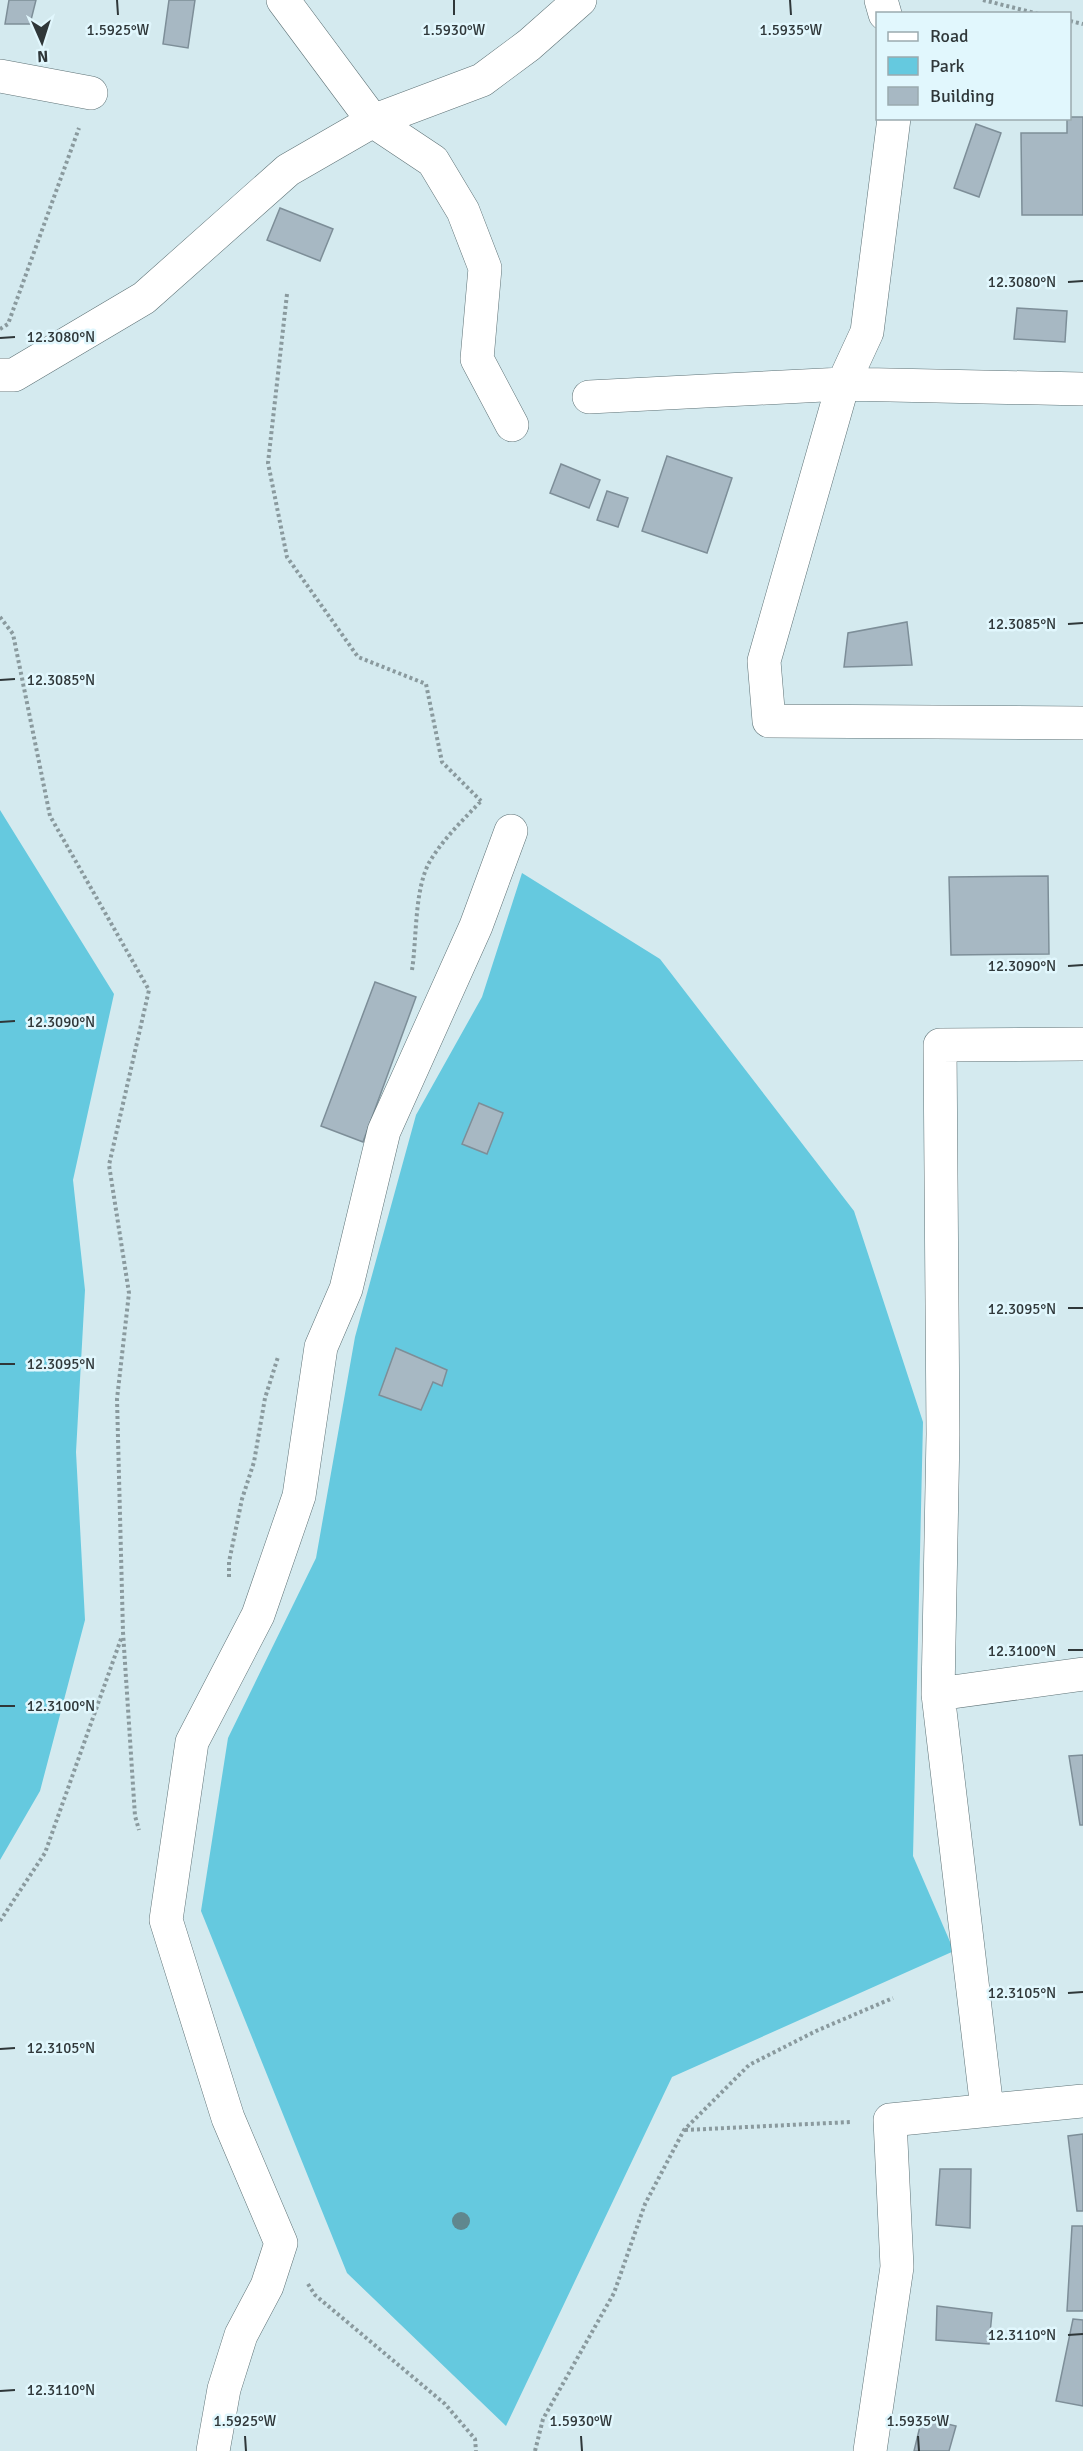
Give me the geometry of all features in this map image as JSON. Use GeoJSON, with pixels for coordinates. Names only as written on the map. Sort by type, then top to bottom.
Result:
{"type":"FeatureCollection","features":[{"type":"Feature","properties":{"kind":"street"},"geometry":{"type":"LineString","coordinates":[[283,0],[373,121],[433,161],[463,211],[485,268],[477,359],[512,425]]}},
{"type":"Feature","properties":{"kind":"street"},"geometry":{"type":"LineString","coordinates":[[0,375],[14,375],[144,298],[288,170],[373,121],[482,80],[529,45],[580,0]]}},
{"type":"Feature","properties":{"kind":"street"},"geometry":{"type":"LineString","coordinates":[[0,76],[91,93]]}},
{"type":"Feature","properties":{"kind":"street"},"geometry":{"type":"LineString","coordinates":[[894,120],[867,332],[843,384],[764,661],[769,720],[1083,723]]}},
{"type":"Feature","properties":{"kind":"street"},"geometry":{"type":"LineString","coordinates":[[589,397],[843,384],[1083,389]]}},
{"type":"Feature","properties":{"kind":"street"},"geometry":{"type":"LineString","coordinates":[[213,2451],[224,2389],[237,2346],[267,2286],[281,2243],[228,2118],[166,1920],[192,1742],[258,1615],[299,1496],[321,1347],[346,1289],[384,1131],[476,926],[511,831]]}},
{"type":"Feature","properties":{"kind":"street"},"geometry":{"type":"LineString","coordinates":[[987,2109],[938,1694],[943,1434],[940,1046],[1083,1044]]}},
{"type":"Feature","properties":{"kind":"street"},"geometry":{"type":"LineString","coordinates":[[938,1694],[1083,1674]]}},
{"type":"Feature","properties":{"kind":"street"},"geometry":{"type":"LineString","coordinates":[[870,2451],[897,2267],[890,2120],[1083,2101]]}},
{"type":"Feature","properties":{"kind":"path"},"geometry":{"type":"LineString","coordinates":[[983,0],[1031,12]]}},
{"type":"Feature","properties":{"kind":"path"},"geometry":{"type":"LineString","coordinates":[[0,329],[8,324],[91,93]]}},
{"type":"Feature","properties":{"kind":"path"},"geometry":{"type":"LineString","coordinates":[[287,294],[268,463],[287,557],[358,657],[426,684],[442,762],[511,831]]}},
{"type":"Feature","properties":{"kind":"path"},"geometry":{"type":"LineString","coordinates":[[0,618],[13,634],[50,816],[149,990],[109,1165],[129,1293],[117,1399],[123,1632],[135,1816],[141,1837]]}},
{"type":"Feature","properties":{"kind":"path"},"geometry":{"type":"LineString","coordinates":[[0,1921],[45,1853],[123,1632]]}},
{"type":"Feature","properties":{"kind":"path"},"geometry":{"type":"LineString","coordinates":[[535,2451],[543,2419],[614,2293],[645,2204],[684,2130],[749,2065],[816,2031],[893,1998]]}},
{"type":"Feature","properties":{"kind":"path"},"geometry":{"type":"LineString","coordinates":[[684,2130],[890,2120]]}},
{"type":"Feature","properties":{"kind":"path"},"geometry":{"type":"LineString","coordinates":[[281,2243],[315,2295],[445,2404],[475,2439],[476,2451]]}},
{"type":"Feature","properties":{"kind":"green space"},"geometry":{"type":"Polygon","coordinates":[[[0,810],[114,994],[73,1180],[85,1290],[76,1452],[85,1620],[40,1791],[0,1860],[0,810]]]}},
{"type":"Feature","properties":{"kind":"green space"},"geometry":{"type":"Polygon","coordinates":[[[522,873],[660,959],[854,1211],[923,1422],[913,1856],[954,1951],[672,2077],[506,2426],[347,2273],[201,1911],[228,1738],[316,1558],[355,1337],[416,1115],[482,997],[522,873]]]}},
{"type":"Feature","properties":{"kind":"building"},"geometry":{"type":"Polygon","coordinates":[[[9,0],[36,0],[30,24],[5,24],[9,0]]]}},
{"type":"Feature","properties":{"kind":"building"},"geometry":{"type":"Polygon","coordinates":[[[169,0],[195,0],[188,48],[163,44],[169,0]]]}},
{"type":"Feature","properties":{"kind":"building"},"geometry":{"type":"Polygon","coordinates":[[[1071,117],[1083,117],[1083,215],[1022,215],[1021,133],[1067,133],[1067,120],[1071,120],[1071,117]]]}},
{"type":"Feature","properties":{"kind":"building"},"geometry":{"type":"Polygon","coordinates":[[[976,124],[1001,133],[979,197],[954,188],[976,124]]]}},
{"type":"Feature","properties":{"kind":"building"},"geometry":{"type":"Polygon","coordinates":[[[280,208],[333,229],[320,261],[267,240],[280,208]]]}},
{"type":"Feature","properties":{"kind":"building"},"geometry":{"type":"Polygon","coordinates":[[[1017,308],[1067,311],[1065,342],[1014,339],[1017,308]]]}},
{"type":"Feature","properties":{"kind":"building"},"geometry":{"type":"Polygon","coordinates":[[[667,456],[732,478],[707,553],[642,531],[667,456]]]}},
{"type":"Feature","properties":{"kind":"building"},"geometry":{"type":"Polygon","coordinates":[[[561,464],[600,480],[589,508],[550,493],[561,464]]]}},
{"type":"Feature","properties":{"kind":"building"},"geometry":{"type":"Polygon","coordinates":[[[607,491],[628,498],[618,527],[597,520],[607,491]]]}},
{"type":"Feature","properties":{"kind":"building"},"geometry":{"type":"Polygon","coordinates":[[[907,622],[912,665],[844,667],[848,633],[907,622]]]}},
{"type":"Feature","properties":{"kind":"building"},"geometry":{"type":"Polygon","coordinates":[[[1048,876],[1049,954],[951,955],[949,877],[1048,876]]]}},
{"type":"Feature","properties":{"kind":"building"},"geometry":{"type":"Polygon","coordinates":[[[375,982],[416,997],[363,1142],[321,1126],[375,982]]]}},
{"type":"Feature","properties":{"kind":"building"},"geometry":{"type":"Polygon","coordinates":[[[479,1103],[503,1113],[487,1154],[462,1144],[479,1103]]]}},
{"type":"Feature","properties":{"kind":"building"},"geometry":{"type":"Polygon","coordinates":[[[396,1348],[447,1370],[442,1386],[433,1382],[421,1410],[379,1395],[396,1348]]]}},
{"type":"Feature","properties":{"kind":"building"},"geometry":{"type":"Polygon","coordinates":[[[1083,1755],[1083,1825],[1080,1825],[1069,1756],[1083,1755]]]}},
{"type":"Feature","properties":{"kind":"building"},"geometry":{"type":"Polygon","coordinates":[[[1083,2134],[1083,2211],[1077,2211],[1068,2136],[1083,2134]]]}},
{"type":"Feature","properties":{"kind":"building"},"geometry":{"type":"Polygon","coordinates":[[[940,2169],[971,2169],[970,2228],[936,2225],[940,2169]]]}},
{"type":"Feature","properties":{"kind":"building"},"geometry":{"type":"Polygon","coordinates":[[[1072,2226],[1083,2226],[1083,2311],[1067,2311],[1072,2226]]]}},
{"type":"Feature","properties":{"kind":"building"},"geometry":{"type":"Polygon","coordinates":[[[937,2306],[992,2313],[989,2344],[936,2340],[937,2306]]]}},
{"type":"Feature","properties":{"kind":"building"},"geometry":{"type":"Polygon","coordinates":[[[1073,2319],[1083,2320],[1083,2406],[1056,2401],[1073,2319]]]}},
{"type":"Feature","properties":{"kind":"building"},"geometry":{"type":"Polygon","coordinates":[[[922,2418],[956,2426],[949,2451],[914,2451],[922,2418]]]}}]}
